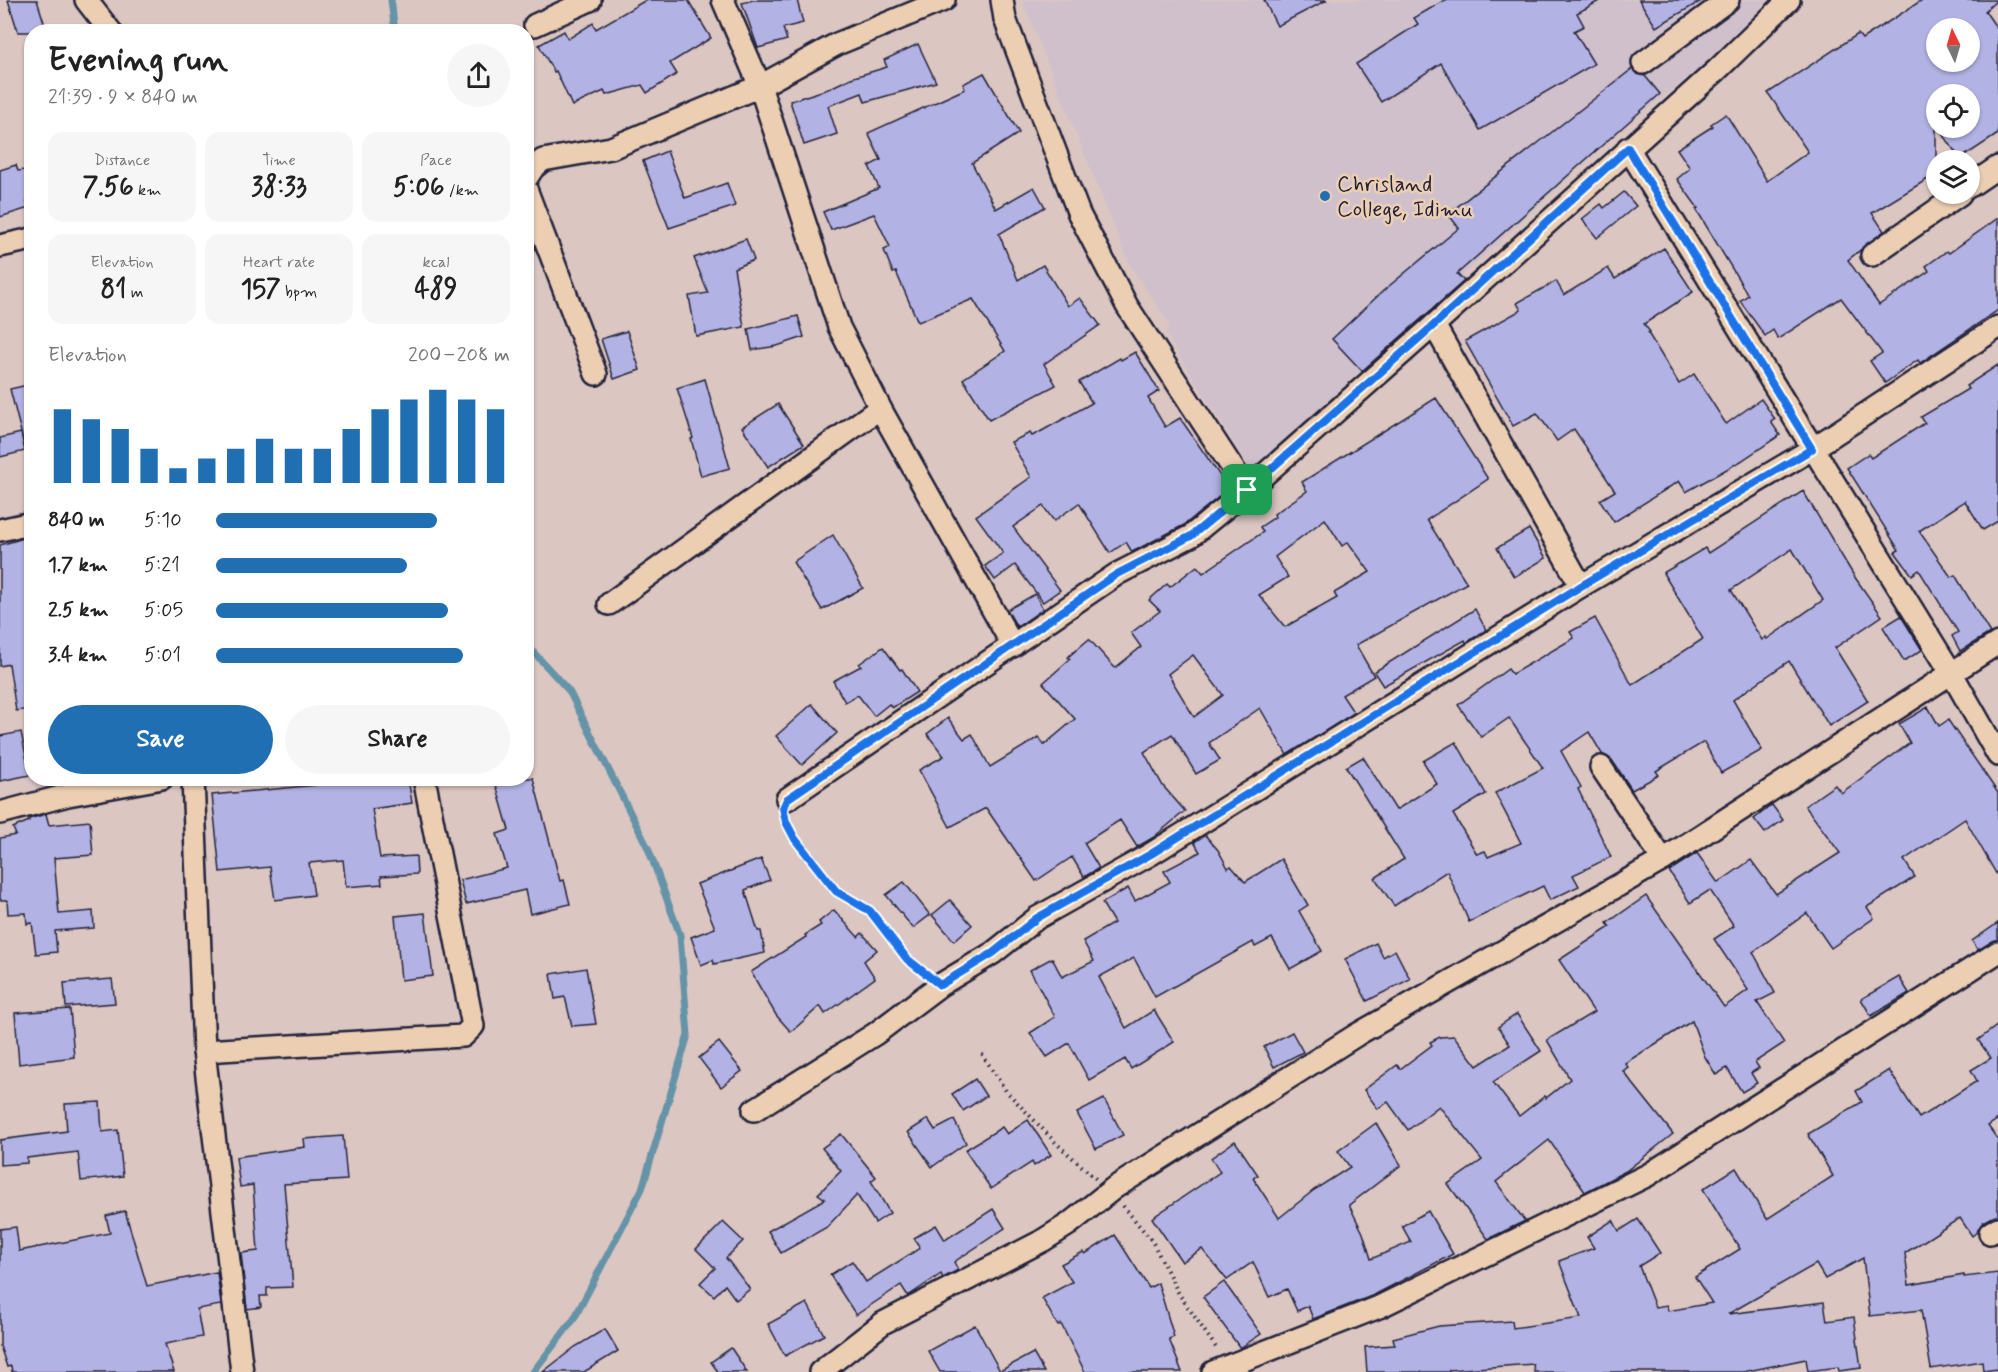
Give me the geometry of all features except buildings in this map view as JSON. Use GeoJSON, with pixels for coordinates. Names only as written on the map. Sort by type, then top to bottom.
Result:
{"type":"FeatureCollection","features":[{"type":"Feature","properties":{"kind":"street"},"geometry":{"type":"LineString","coordinates":[[86,0],[105,24]]}},
{"type":"Feature","properties":{"kind":"street"},"geometry":{"type":"LineString","coordinates":[[535,25],[590,0]]}},
{"type":"Feature","properties":{"kind":"street"},"geometry":{"type":"LineString","coordinates":[[723,0],[760,86],[839,327],[880,408],[1013,646]]}},
{"type":"Feature","properties":{"kind":"street"},"geometry":{"type":"LineString","coordinates":[[534,167],[543,160],[611,148],[760,86],[837,44],[944,0]]}},
{"type":"Feature","properties":{"kind":"street"},"geometry":{"type":"LineString","coordinates":[[1002,0],[1005,19],[1079,214],[1127,306],[1247,490]]}},
{"type":"Feature","properties":{"kind":"street"},"geometry":{"type":"LineString","coordinates":[[1643,63],[1728,0]]}},
{"type":"Feature","properties":{"kind":"street"},"geometry":{"type":"LineString","coordinates":[[787,799],[1117,574],[1191,536],[1247,490],[1434,325],[1717,70],[1790,0]]}},
{"type":"Feature","properties":{"kind":"street"},"geometry":{"type":"LineString","coordinates":[[1628,148],[1952,674],[1998,755]]}},
{"type":"Feature","properties":{"kind":"street"},"geometry":{"type":"LineString","coordinates":[[1980,179],[1998,166]]}},
{"type":"Feature","properties":{"kind":"street"},"geometry":{"type":"LineString","coordinates":[[1872,255],[1945,204]]}},
{"type":"Feature","properties":{"kind":"street"},"geometry":{"type":"LineString","coordinates":[[534,210],[596,374]]}},
{"type":"Feature","properties":{"kind":"street"},"geometry":{"type":"LineString","coordinates":[[0,246],[24,241]]}},
{"type":"Feature","properties":{"kind":"street"},"geometry":{"type":"LineString","coordinates":[[1434,325],[1581,586]]}},
{"type":"Feature","properties":{"kind":"street"},"geometry":{"type":"LineString","coordinates":[[754,1110],[875,1034],[940,985],[993,953],[1037,918],[1151,854],[1581,586],[1812,449],[1998,327]]}},
{"type":"Feature","properties":{"kind":"street"},"geometry":{"type":"LineString","coordinates":[[609,604],[880,408]]}},
{"type":"Feature","properties":{"kind":"street"},"geometry":{"type":"LineString","coordinates":[[0,530],[24,525]]}},
{"type":"Feature","properties":{"kind":"street"},"geometry":{"type":"LineString","coordinates":[[820,1372],[883,1323],[1051,1235],[1069,1224],[1114,1188],[1358,1034],[1663,860],[1998,644]]}},
{"type":"Feature","properties":{"kind":"street"},"geometry":{"type":"LineString","coordinates":[[1601,767],[1663,860]]}},
{"type":"Feature","properties":{"kind":"street"},"geometry":{"type":"LineString","coordinates":[[0,813],[68,795],[118,786]]}},
{"type":"Feature","properties":{"kind":"street"},"geometry":{"type":"LineString","coordinates":[[193,786],[204,1050],[242,1372]]}},
{"type":"Feature","properties":{"kind":"street"},"geometry":{"type":"LineString","coordinates":[[204,1050],[463,1036],[473,1026],[426,786]]}},
{"type":"Feature","properties":{"kind":"street"},"geometry":{"type":"LineString","coordinates":[[1213,1372],[1266,1363],[1648,1174],[1998,952]]}},
{"type":"Feature","properties":{"kind":"path"},"geometry":{"type":"LineString","coordinates":[[787,799],[783,808],[786,822],[795,839],[836,891],[870,911],[907,959],[940,985]]}},
{"type":"Feature","properties":{"kind":"shaded area","name":"Chrisland College, Idimu"},"geometry":{"type":"Polygon","coordinates":[[[1022,0],[1768,0],[1701,67],[1622,128],[1252,471],[1165,333],[1170,325],[1130,265],[1022,0]]]}},
{"type":"Feature","properties":{"kind":"waterway"},"geometry":{"type":"LineString","coordinates":[[391,0],[394,24]]}},
{"type":"Feature","properties":{"kind":"waterway"},"geometry":{"type":"LineString","coordinates":[[533,1372],[574,1319],[642,1189],[688,1035],[680,935],[648,848],[569,691],[534,653]]}},
{"type":"Feature","properties":{"kind":"place","name":"Chrisland College, Idimu"},"geometry":{"type":"Point","coordinates":[1325,196]}},
{"type":"Feature","properties":{"kind":"route"},"geometry":{"type":"LineString","coordinates":[[1628,148],[1812,449],[1581,586],[1151,854],[1037,918],[993,953],[940,985],[907,959],[870,911],[836,891],[795,839],[786,822],[783,808],[787,799],[1117,574],[1191,536],[1247,490],[1434,325],[1628,148]]}}]}
